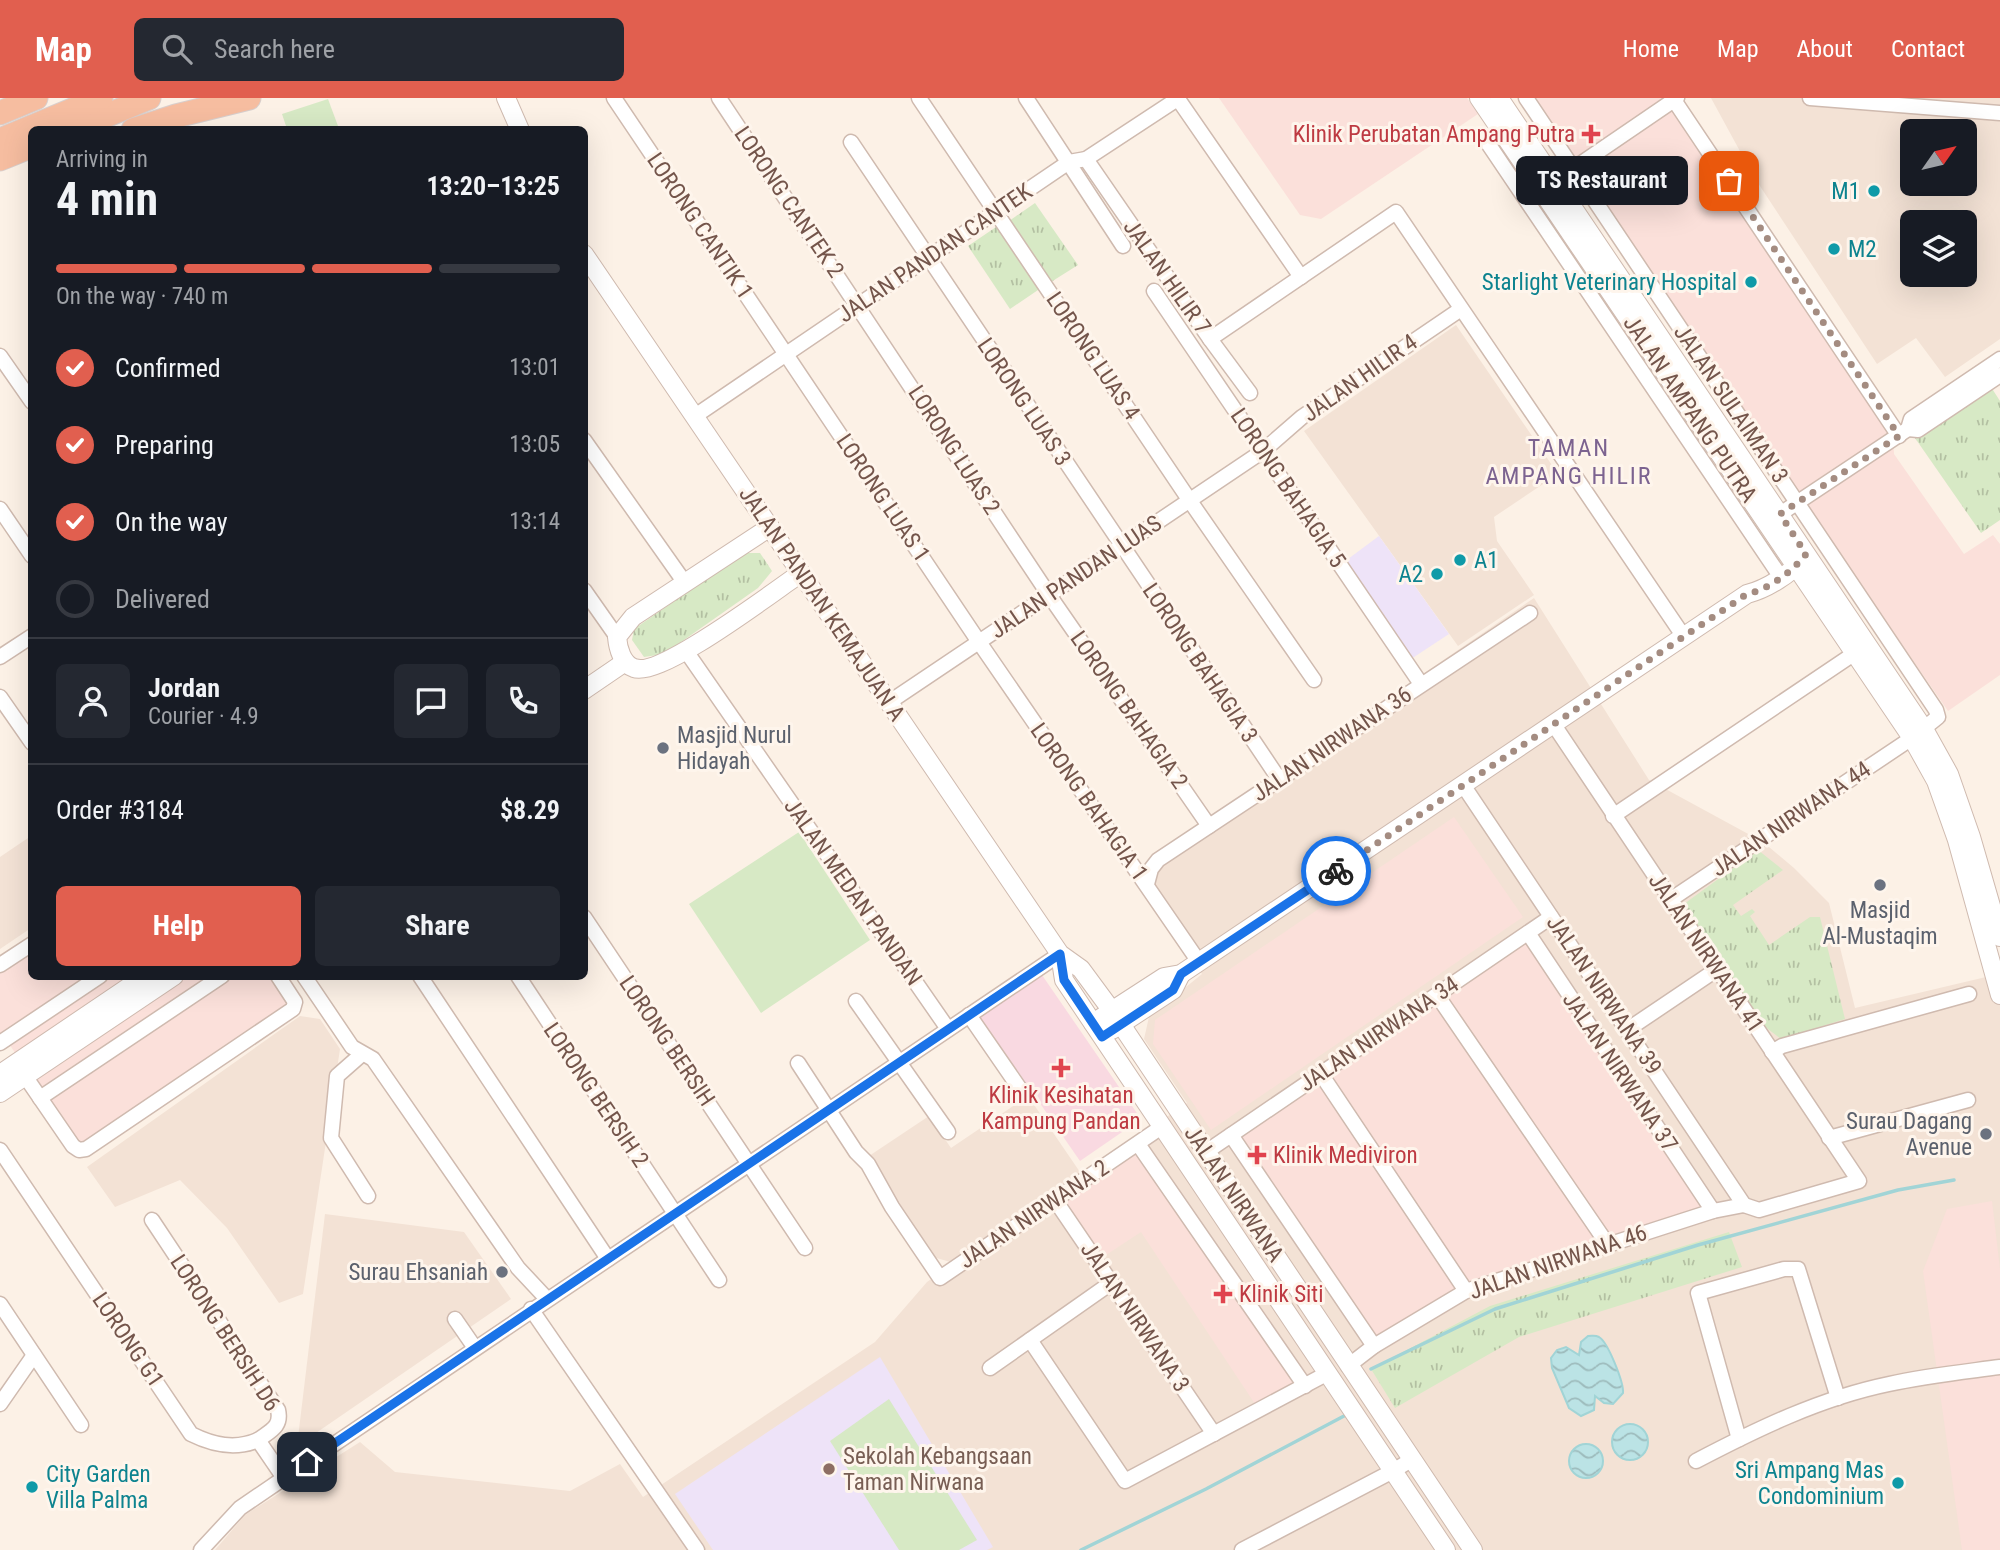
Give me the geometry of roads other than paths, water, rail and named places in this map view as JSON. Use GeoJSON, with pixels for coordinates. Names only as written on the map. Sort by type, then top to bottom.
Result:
{"type":"FeatureCollection","features":[{"type":"Feature","properties":{"kind":"highway"},"geometry":{"type":"LineString","coordinates":[[0,113],[36,98]]}},
{"type":"Feature","properties":{"kind":"highway"},"geometry":{"type":"LineString","coordinates":[[34,126],[102,98]]}},
{"type":"Feature","properties":{"kind":"highway"},"geometry":{"type":"LineString","coordinates":[[82,126],[149,98]]}},
{"type":"Feature","properties":{"kind":"highway"},"geometry":{"type":"LineString","coordinates":[[176,116],[220,98]]}},
{"type":"Feature","properties":{"kind":"highway"},"geometry":{"type":"LineString","coordinates":[[145,126],[249,98]]}},
{"type":"Feature","properties":{"kind":"highway"},"geometry":{"type":"LineString","coordinates":[[0,140],[28,128]]}},
{"type":"Feature","properties":{"kind":"highway"},"geometry":{"type":"LineString","coordinates":[[0,161],[28,148]]}},
{"type":"Feature","properties":{"kind":"highway"},"geometry":{"type":"LineString","coordinates":[[0,161],[28,157]]}},
{"type":"Feature","properties":{"kind":"street"},"geometry":{"type":"LineString","coordinates":[[506,98],[518,126]]}},
{"type":"Feature","properties":{"kind":"street","name":"LORONG CANTIK 1"},"geometry":{"type":"LineString","coordinates":[[614,98],[786,354]]}},
{"type":"Feature","properties":{"kind":"street","name":"LORONG CANTEK 2"},"geometry":{"type":"LineString","coordinates":[[719,98],[859,306]]}},
{"type":"Feature","properties":{"kind":"street","name":"LORONG LUAS 4"},"geometry":{"type":"LineString","coordinates":[[919,98],[1314,680]]}},
{"type":"Feature","properties":{"kind":"street"},"geometry":{"type":"LineString","coordinates":[[1026,98],[1123,246]]}},
{"type":"Feature","properties":{"kind":"street"},"geometry":{"type":"LineString","coordinates":[[1178,98],[1301,277]]}},
{"type":"Feature","properties":{"kind":"street","name":"JALAN PANDAN CANTEK"},"geometry":{"type":"LineString","coordinates":[[695,416],[1069,162],[1086,159],[1178,98]]}},
{"type":"Feature","properties":{"kind":"street","name":"JALAN AMPANG PUTRA"},"geometry":{"type":"LineString","coordinates":[[1479,98],[1549,186]]}},
{"type":"Feature","properties":{"kind":"street","name":"JALAN AMPANG PUTRA"},"geometry":{"type":"LineString","coordinates":[[1499,98],[1549,186],[1774,519],[1855,653],[1949,774],[1971,837],[2000,937]]}},
{"type":"Feature","properties":{"kind":"street","name":"JALAN SULAIMAN 3"},"geometry":{"type":"LineString","coordinates":[[1526,98],[1936,709],[1938,717],[1918,734]]}},
{"type":"Feature","properties":{"kind":"street"},"geometry":{"type":"LineString","coordinates":[[1810,98],[1980,105],[2000,113]]}},
{"type":"Feature","properties":{"kind":"street"},"geometry":{"type":"LineString","coordinates":[[1549,186],[1675,99],[1903,432]]}},
{"type":"Feature","properties":{"kind":"street"},"geometry":{"type":"LineString","coordinates":[[1483,136],[1776,570]]}},
{"type":"Feature","properties":{"kind":"street","name":"LORONG LUAS 3"},"geometry":{"type":"LineString","coordinates":[[850,142],[1121,547]]}},
{"type":"Feature","properties":{"kind":"street","name":"JALAN HILIR 7"},"geometry":{"type":"LineString","coordinates":[[1086,159],[1250,393]]}},
{"type":"Feature","properties":{"kind":"street"},"geometry":{"type":"LineString","coordinates":[[1210,339],[1396,212],[1684,637]]}},
{"type":"Feature","properties":{"kind":"street","name":"JALAN PANDAN KEMAJUAN A"},"geometry":{"type":"LineString","coordinates":[[588,262],[1060,954],[1081,969],[1121,1025]]}},
{"type":"Feature","properties":{"kind":"street","name":"LORONG BAHAGIA 5"},"geometry":{"type":"LineString","coordinates":[[1154,291],[1421,684]]}},
{"type":"Feature","properties":{"kind":"street","name":"LORONG LUAS 2"},"geometry":{"type":"LineString","coordinates":[[859,306],[1049,594]]}},
{"type":"Feature","properties":{"kind":"street","name":"JALAN HILIR 4"},"geometry":{"type":"LineString","coordinates":[[1263,451],[1302,417],[1461,309]]}},
{"type":"Feature","properties":{"kind":"street","name":"LORONG LUAS 1"},"geometry":{"type":"LineString","coordinates":[[786,354],[979,642]]}},
{"type":"Feature","properties":{"kind":"street"},"geometry":{"type":"LineString","coordinates":[[0,356],[28,396]]}},
{"type":"Feature","properties":{"kind":"street"},"geometry":{"type":"LineString","coordinates":[[1774,519],[1903,432],[1911,419],[2000,359]]}},
{"type":"Feature","properties":{"kind":"street"},"geometry":{"type":"LineString","coordinates":[[1903,432],[1918,430],[2000,375]]}},
{"type":"Feature","properties":{"kind":"street"},"geometry":{"type":"LineString","coordinates":[[588,446],[685,583]]}},
{"type":"Feature","properties":{"kind":"street","name":"JALAN PANDAN LUAS"},"geometry":{"type":"LineString","coordinates":[[888,703],[1263,451]]}},
{"type":"Feature","properties":{"kind":"street"},"geometry":{"type":"LineString","coordinates":[[0,509],[28,550]]}},
{"type":"Feature","properties":{"kind":"street"},"geometry":{"type":"LineString","coordinates":[[617,637],[633,617],[770,527]]}},
{"type":"Feature","properties":{"kind":"street","name":"LORONG BAHAGIA 3"},"geometry":{"type":"LineString","coordinates":[[1121,547],[1279,779]]}},
{"type":"Feature","properties":{"kind":"street"},"geometry":{"type":"LineString","coordinates":[[1747,594],[1753,584],[1798,559]]}},
{"type":"Feature","properties":{"kind":"street"},"geometry":{"type":"LineString","coordinates":[[1121,1025],[1133,1007],[1173,990],[1181,974],[1747,594],[1760,591],[1798,559]]}},
{"type":"Feature","properties":{"kind":"street","name":"JALAN AMPANG PUTRA"},"geometry":{"type":"LineString","coordinates":[[1798,559],[1918,734],[1957,840],[2000,995]]}},
{"type":"Feature","properties":{"kind":"street"},"geometry":{"type":"LineString","coordinates":[[588,596],[617,637],[618,649],[625,662],[634,668],[646,668],[665,663],[687,651],[800,573]]}},
{"type":"Feature","properties":{"kind":"street","name":"LORONG BAHAGIA 2"},"geometry":{"type":"LineString","coordinates":[[1049,594],[1209,826]]}},
{"type":"Feature","properties":{"kind":"street","name":"JALAN NIRWANA 36"},"geometry":{"type":"LineString","coordinates":[[1146,884],[1151,869],[1158,860],[1530,613]]}},
{"type":"Feature","properties":{"kind":"street"},"geometry":{"type":"LineString","coordinates":[[0,657],[28,639]]}},
{"type":"Feature","properties":{"kind":"street","name":"LORONG BAHAGIA 1"},"geometry":{"type":"LineString","coordinates":[[979,642],[1199,962]]}},
{"type":"Feature","properties":{"kind":"street","name":"JALAN MEDAN PANDAN"},"geometry":{"type":"LineString","coordinates":[[687,651],[948,1029]]}},
{"type":"Feature","properties":{"kind":"street"},"geometry":{"type":"LineString","coordinates":[[1613,816],[1855,653]]}},
{"type":"Feature","properties":{"kind":"street"},"geometry":{"type":"LineString","coordinates":[[588,687],[625,662]]}},
{"type":"Feature","properties":{"kind":"street"},"geometry":{"type":"LineString","coordinates":[[0,697],[28,737]]}},
{"type":"Feature","properties":{"kind":"street","name":"JALAN NIRWANA 41"},"geometry":{"type":"LineString","coordinates":[[1554,725],[1859,1181]]}},
{"type":"Feature","properties":{"kind":"street","name":"JALAN NIRWANA 44"},"geometry":{"type":"LineString","coordinates":[[1670,900],[1918,734]]}},
{"type":"Feature","properties":{"kind":"street","name":"JALAN NIRWANA 39"},"geometry":{"type":"LineString","coordinates":[[1463,785],[1744,1205]]}},
{"type":"Feature","properties":{"kind":"street","name":"JALAN NIRWANA 34"},"geometry":{"type":"LineString","coordinates":[[1206,1152],[1551,917]]}},
{"type":"Feature","properties":{"kind":"street","name":"LORONG BERSIH"},"geometry":{"type":"LineString","coordinates":[[588,923],[805,1248]]}},
{"type":"Feature","properties":{"kind":"street","name":"JALAN NIRWANA 37"},"geometry":{"type":"LineString","coordinates":[[1528,933],[1713,1211]]}},
{"type":"Feature","properties":{"kind":"street"},"geometry":{"type":"LineString","coordinates":[[0,965],[28,947]]}},
{"type":"Feature","properties":{"kind":"street"},"geometry":{"type":"LineString","coordinates":[[201,1550],[240,1508],[1060,954]]}},
{"type":"Feature","properties":{"kind":"street","name":"JALAN PANDAN KEMAJUAN A"},"geometry":{"type":"LineString","coordinates":[[1060,954],[1064,980],[1098,1030]]}},
{"type":"Feature","properties":{"kind":"street"},"geometry":{"type":"LineString","coordinates":[[1627,1030],[1716,970]]}},
{"type":"Feature","properties":{"kind":"street"},"geometry":{"type":"LineString","coordinates":[[0,1043],[94,980]]}},
{"type":"Feature","properties":{"kind":"street"},"geometry":{"type":"LineString","coordinates":[[2,1069],[139,980]]}},
{"type":"Feature","properties":{"kind":"street"},"geometry":{"type":"LineString","coordinates":[[0,1093],[168,980]]}},
{"type":"Feature","properties":{"kind":"street"},"geometry":{"type":"LineString","coordinates":[[40,1098],[216,980]]}},
{"type":"Feature","properties":{"kind":"street"},"geometry":{"type":"LineString","coordinates":[[2,1069],[25,1076],[73,1146],[79,1150],[86,1149],[293,1009],[295,1002],[281,980]]}},
{"type":"Feature","properties":{"kind":"street"},"geometry":{"type":"LineString","coordinates":[[307,980],[352,1047],[373,1059],[518,1268],[547,1299]]}},
{"type":"Feature","properties":{"kind":"street"},"geometry":{"type":"LineString","coordinates":[[423,980],[608,1259]]}},
{"type":"Feature","properties":{"kind":"street","name":"LORONG BERSIH 2"},"geometry":{"type":"LineString","coordinates":[[521,980],[719,1280]]}},
{"type":"Feature","properties":{"kind":"street"},"geometry":{"type":"LineString","coordinates":[[1099,993],[1133,1007]]}},
{"type":"Feature","properties":{"kind":"street"},"geometry":{"type":"LineString","coordinates":[[1772,1052],[1782,1046],[1969,994]]}},
{"type":"Feature","properties":{"kind":"street"},"geometry":{"type":"LineString","coordinates":[[1437,995],[1608,1245]]}},
{"type":"Feature","properties":{"kind":"street"},"geometry":{"type":"LineString","coordinates":[[856,1001],[948,1132]]}},
{"type":"Feature","properties":{"kind":"street"},"geometry":{"type":"LineString","coordinates":[[1098,1030],[1133,1022],[1133,1007]]}},
{"type":"Feature","properties":{"kind":"street"},"geometry":{"type":"LineString","coordinates":[[969,1014],[1020,1088]]}},
{"type":"Feature","properties":{"kind":"street","name":"JALAN NIRWANA"},"geometry":{"type":"LineString","coordinates":[[1121,1025],[1473,1550]]}},
{"type":"Feature","properties":{"kind":"street","name":"JALAN NIRWANA"},"geometry":{"type":"LineString","coordinates":[[1098,1030],[1446,1550]]}},
{"type":"Feature","properties":{"kind":"street"},"geometry":{"type":"LineString","coordinates":[[362,1054],[337,1076],[330,1131],[333,1144],[368,1196]]}},
{"type":"Feature","properties":{"kind":"street"},"geometry":{"type":"LineString","coordinates":[[798,1063],[829,1110]]}},
{"type":"Feature","properties":{"kind":"street"},"geometry":{"type":"LineString","coordinates":[[1321,1074],[1466,1291]]}},
{"type":"Feature","properties":{"kind":"street"},"geometry":{"type":"LineString","coordinates":[[1829,1138],[1968,1100]]}},
{"type":"Feature","properties":{"kind":"street","name":"JALAN NIRWANA 2"},"geometry":{"type":"LineString","coordinates":[[829,1110],[856,1152],[868,1164],[892,1207],[940,1278],[1163,1126]]}},
{"type":"Feature","properties":{"kind":"street"},"geometry":{"type":"LineString","coordinates":[[1231,1135],[1374,1346]]}},
{"type":"Feature","properties":{"kind":"street"},"geometry":{"type":"LineString","coordinates":[[1138,1144],[1305,1386]]}},
{"type":"Feature","properties":{"kind":"street","name":"LORONG G1"},"geometry":{"type":"LineString","coordinates":[[0,1150],[191,1434],[204,1441],[228,1446],[245,1446],[258,1440]]}},
{"type":"Feature","properties":{"kind":"street","name":"JALAN NIRWANA 46"},"geometry":{"type":"LineString","coordinates":[[1348,1366],[1374,1346],[1466,1291],[1713,1211],[1744,1205],[1759,1210],[1859,1181]]}},
{"type":"Feature","properties":{"kind":"street","name":"JALAN NIRWANA 3"},"geometry":{"type":"LineString","coordinates":[[1055,1200],[1214,1434]]}},
{"type":"Feature","properties":{"kind":"street","name":"LORONG BERSIH D6"},"geometry":{"type":"LineString","coordinates":[[152,1220],[278,1410],[280,1419],[277,1427],[258,1440]]}},
{"type":"Feature","properties":{"kind":"street"},"geometry":{"type":"LineString","coordinates":[[1739,1438],[1698,1293],[1784,1269],[1797,1269],[1838,1398]]}},
{"type":"Feature","properties":{"kind":"street"},"geometry":{"type":"LineString","coordinates":[[990,1368],[1111,1283]]}},
{"type":"Feature","properties":{"kind":"street"},"geometry":{"type":"LineString","coordinates":[[0,1304],[81,1425]]}},
{"type":"Feature","properties":{"kind":"street"},"geometry":{"type":"LineString","coordinates":[[531,1310],[697,1550]]}},
{"type":"Feature","properties":{"kind":"street"},"geometry":{"type":"LineString","coordinates":[[455,1319],[475,1348]]}},
{"type":"Feature","properties":{"kind":"street"},"geometry":{"type":"LineString","coordinates":[[1030,1340],[1125,1481],[1328,1373]]}},
{"type":"Feature","properties":{"kind":"street"},"geometry":{"type":"LineString","coordinates":[[0,1404],[34,1354]]}},
{"type":"Feature","properties":{"kind":"street"},"geometry":{"type":"LineString","coordinates":[[1696,1461],[1739,1438],[1838,1398],[1888,1384],[2000,1367]]}},
{"type":"Feature","properties":{"kind":"street"},"geometry":{"type":"LineString","coordinates":[[258,1440],[284,1478]]}},
{"type":"Feature","properties":{"kind":"street"},"geometry":{"type":"LineString","coordinates":[[1247,1548],[1411,1460]]}},
{"type":"Feature","properties":{"kind":"water"},"geometry":{"type":"Polygon","coordinates":[[[1588,1336],[1599,1337],[1607,1346],[1623,1393],[1613,1404],[1604,1403],[1595,1396],[1594,1410],[1581,1416],[1569,1408],[1552,1368],[1551,1358],[1557,1350],[1566,1347],[1579,1355],[1581,1342],[1588,1336]]]}},
{"type":"Feature","properties":{"kind":"water"},"geometry":{"type":"Polygon","coordinates":[[[1630,1424],[1642,1430],[1648,1442],[1642,1454],[1630,1460],[1618,1454],[1612,1442],[1618,1430],[1630,1424]]]}},
{"type":"Feature","properties":{"kind":"water"},"geometry":{"type":"Polygon","coordinates":[[[1586,1444],[1598,1449],[1603,1461],[1598,1473],[1586,1478],[1574,1473],[1569,1461],[1574,1449],[1586,1444]]]}},
{"type":"Feature","properties":{"kind":"waterway"},"geometry":{"type":"LineString","coordinates":[[1371,1369],[1495,1309],[1698,1245],[1898,1190],[1954,1180]]}},
{"type":"Feature","properties":{"kind":"waterway"},"geometry":{"type":"LineString","coordinates":[[1081,1550],[1206,1489],[1344,1416]]}},
{"type":"Feature","properties":{"kind":"place","name":"Klinik Perubatan Ampang Putra"},"geometry":{"type":"Point","coordinates":[1591,134]}},
{"type":"Feature","properties":{"kind":"place","name":"TS Restaurant"},"geometry":{"type":"Point","coordinates":[1729,181]}},
{"type":"Feature","properties":{"kind":"place","name":"M1"},"geometry":{"type":"Point","coordinates":[1874,191]}},
{"type":"Feature","properties":{"kind":"place","name":"M2"},"geometry":{"type":"Point","coordinates":[1834,249]}},
{"type":"Feature","properties":{"kind":"place","name":"Starlight Veterinary Hospital"},"geometry":{"type":"Point","coordinates":[1751,282]}},
{"type":"Feature","properties":{"kind":"place","name":"A1"},"geometry":{"type":"Point","coordinates":[1460,560]}},
{"type":"Feature","properties":{"kind":"place","name":"A2"},"geometry":{"type":"Point","coordinates":[1437,574]}},
{"type":"Feature","properties":{"kind":"place","name":"Masjid Nurul Hidayah"},"geometry":{"type":"Point","coordinates":[663,748]}},
{"type":"Feature","properties":{"kind":"place","name":"Masjid Al-Mustaqim"},"geometry":{"type":"Point","coordinates":[1880,885]}},
{"type":"Feature","properties":{"kind":"place","name":"Klinik Kesihatan Kampung Pandan"},"geometry":{"type":"Point","coordinates":[1061,1068]}},
{"type":"Feature","properties":{"kind":"place","name":"Surau Dagang Avenue"},"geometry":{"type":"Point","coordinates":[1986,1134]}},
{"type":"Feature","properties":{"kind":"place","name":"Klinik Mediviron"},"geometry":{"type":"Point","coordinates":[1257,1155]}},
{"type":"Feature","properties":{"kind":"place","name":"Surau Ehsaniah"},"geometry":{"type":"Point","coordinates":[502,1272]}},
{"type":"Feature","properties":{"kind":"place","name":"Klinik Siti"},"geometry":{"type":"Point","coordinates":[1223,1294]}},
{"type":"Feature","properties":{"kind":"place","name":"Sekolah Kebangsaan Taman Nirwana"},"geometry":{"type":"Point","coordinates":[829,1469]}},
{"type":"Feature","properties":{"kind":"place","name":"Sri Ampang Mas Condominium"},"geometry":{"type":"Point","coordinates":[1898,1483]}},
{"type":"Feature","properties":{"kind":"place","name":"City Garden Villa Palma"},"geometry":{"type":"Point","coordinates":[32,1487]}},
{"type":"Feature","properties":{"kind":"district","name":"TAMAN AMPANG HILIR"},"geometry":{"type":"Point","coordinates":[1569,462]}}]}
